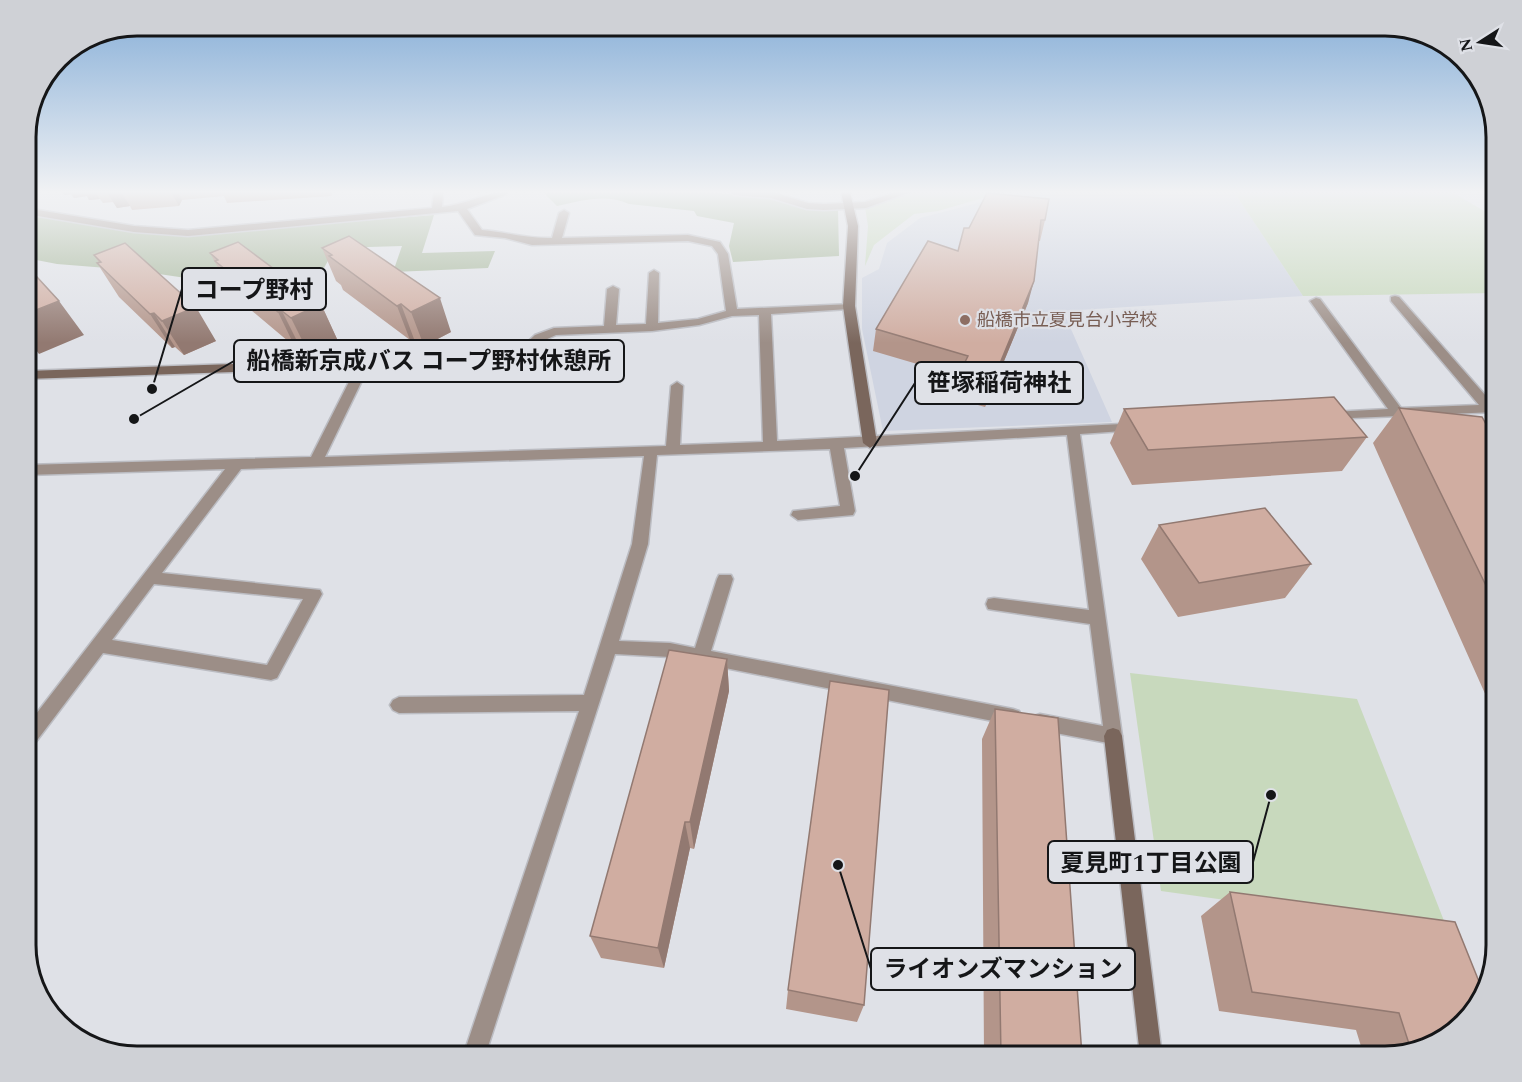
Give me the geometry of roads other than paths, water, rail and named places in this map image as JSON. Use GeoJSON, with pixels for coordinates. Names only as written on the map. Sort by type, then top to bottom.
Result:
{"type":"FeatureCollection","features":[{"type":"Feature","properties":{"kind":"street"},"geometry":{"type":"LineString","coordinates":[[709,242],[716,244],[723,254],[732,313]]}},
{"type":"Feature","properties":{"kind":"street"},"geometry":{"type":"LineString","coordinates":[[853,242],[849,306],[870,442]]}},
{"type":"Feature","properties":{"kind":"street"},"geometry":{"type":"LineString","coordinates":[[652,327],[654,273]]}},
{"type":"Feature","properties":{"kind":"street"},"geometry":{"type":"LineString","coordinates":[[610,329],[613,289]]}},
{"type":"Feature","properties":{"kind":"street"},"geometry":{"type":"LineString","coordinates":[[1395,299],[1486,400]]}},
{"type":"Feature","properties":{"kind":"street"},"geometry":{"type":"LineString","coordinates":[[1316,301],[1398,413]]}},
{"type":"Feature","properties":{"kind":"street"},"geometry":{"type":"LineString","coordinates":[[36,375],[363,364],[462,364],[514,360],[539,338],[554,332],[652,327],[699,322],[732,313],[849,306]]}},
{"type":"Feature","properties":{"kind":"street"},"geometry":{"type":"LineString","coordinates":[[765,311],[770,446]]}},
{"type":"Feature","properties":{"kind":"street"},"geometry":{"type":"LineString","coordinates":[[316,462],[363,364]]}},
{"type":"Feature","properties":{"kind":"street"},"geometry":{"type":"LineString","coordinates":[[673,449],[677,386]]}},
{"type":"Feature","properties":{"kind":"street"},"geometry":{"type":"LineString","coordinates":[[1321,417],[1398,413],[1454,416],[1486,409]]}},
{"type":"Feature","properties":{"kind":"street"},"geometry":{"type":"LineString","coordinates":[[36,470],[836,444],[1156,425]]}},
{"type":"Feature","properties":{"kind":"street"},"geometry":{"type":"LineString","coordinates":[[1073,429],[1151,1046]]}},
{"type":"Feature","properties":{"kind":"street"},"geometry":{"type":"LineString","coordinates":[[798,514],[848,511],[836,444]]}},
{"type":"Feature","properties":{"kind":"street"},"geometry":{"type":"LineString","coordinates":[[477,1046],[609,647],[640,544],[651,450]]}},
{"type":"Feature","properties":{"kind":"street"},"geometry":{"type":"LineString","coordinates":[[36,728],[236,465]]}},
{"type":"Feature","properties":{"kind":"street"},"geometry":{"type":"LineString","coordinates":[[98,645],[271,673],[314,594],[150,578]]}},
{"type":"Feature","properties":{"kind":"street"},"geometry":{"type":"LineString","coordinates":[[701,656],[725,579]]}},
{"type":"Feature","properties":{"kind":"street"},"geometry":{"type":"LineString","coordinates":[[994,604],[1098,618]]}},
{"type":"Feature","properties":{"kind":"street"},"geometry":{"type":"LineString","coordinates":[[609,647],[670,650],[1113,736]]}},
{"type":"Feature","properties":{"kind":"street"},"geometry":{"type":"LineString","coordinates":[[399,705],[590,703]]}},
{"type":"Feature","properties":{"kind":"place","name":"船橋市立夏見台小学校"},"geometry":{"type":"Point","coordinates":[965,320]}},
{"type":"Feature","properties":{"kind":"place","name":"コープ野村"},"geometry":{"type":"Point","coordinates":[152,389]}},
{"type":"Feature","properties":{"kind":"place","name":"船橋新京成バス コープ野村休憩所"},"geometry":{"type":"Point","coordinates":[134,419]}},
{"type":"Feature","properties":{"kind":"place","name":"笹塚稲荷神社"},"geometry":{"type":"Point","coordinates":[855,476]}},
{"type":"Feature","properties":{"kind":"place","name":"夏見町1丁目公園"},"geometry":{"type":"Point","coordinates":[1271,795]}},
{"type":"Feature","properties":{"kind":"place","name":"ライオンズマンション"},"geometry":{"type":"Point","coordinates":[838,865]}}]}
